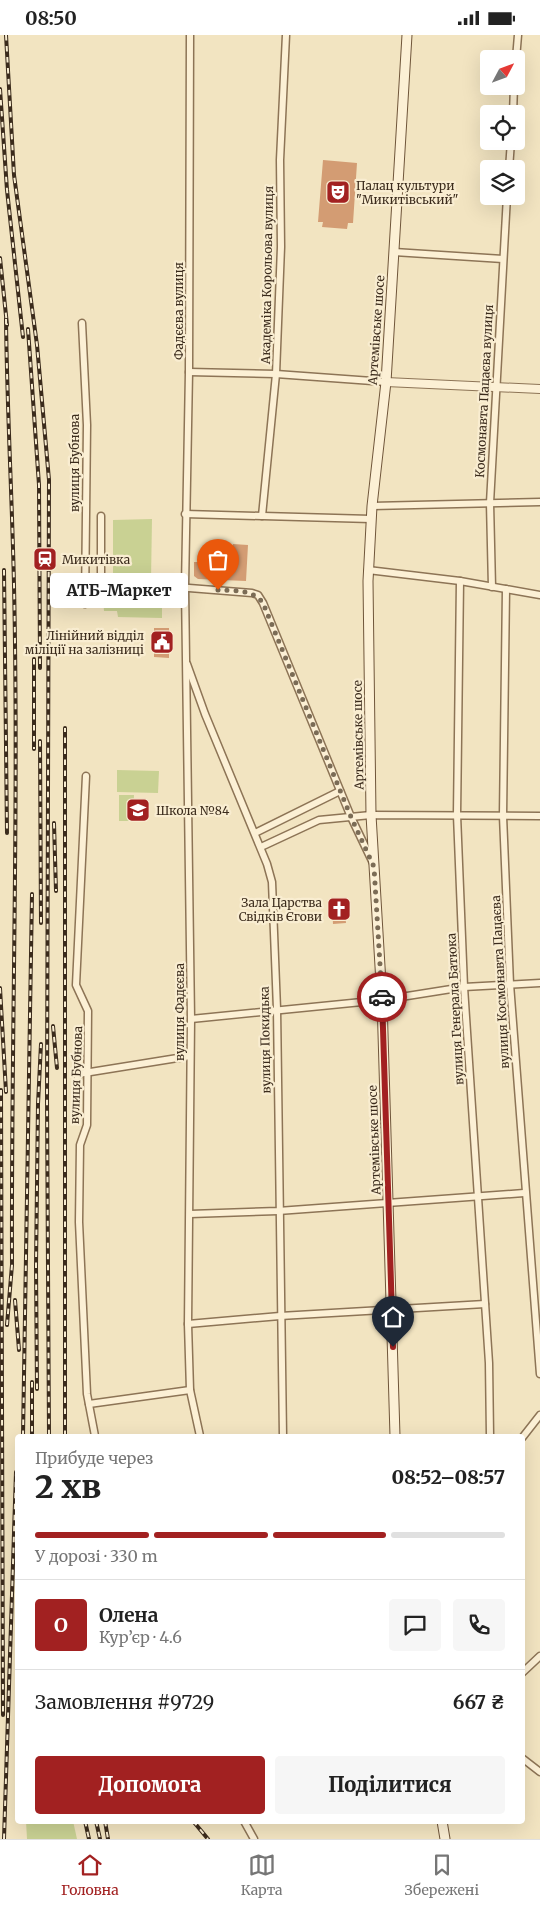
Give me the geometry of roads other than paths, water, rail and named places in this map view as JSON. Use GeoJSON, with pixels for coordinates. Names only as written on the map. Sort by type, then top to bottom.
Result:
{"type":"FeatureCollection","features":[{"type":"Feature","properties":{"kind":"main road","name":"Артемівське шосе"},"geometry":{"type":"LineString","coordinates":[[395,1434],[382,1000],[371,815],[368,569],[372,507],[386,382],[407,35]]}},
{"type":"Feature","properties":{"kind":"main road"},"geometry":{"type":"LineString","coordinates":[[443,1824],[446,1839]]}},
{"type":"Feature","properties":{"kind":"street","name":"Фадєєва вулиця"},"geometry":{"type":"LineString","coordinates":[[185,587],[189,372],[190,35]]}},
{"type":"Feature","properties":{"kind":"street","name":"Академіка Корольова вулиця"},"geometry":{"type":"LineString","coordinates":[[262,516],[276,374],[281,247],[280,160],[286,35]]}},
{"type":"Feature","properties":{"kind":"street"},"geometry":{"type":"LineString","coordinates":[[517,50],[518,35]]}},
{"type":"Feature","properties":{"kind":"street","name":"Космонавта Пацаєва вулиця"},"geometry":{"type":"LineString","coordinates":[[492,587],[490,503],[506,205]]}},
{"type":"Feature","properties":{"kind":"street"},"geometry":{"type":"LineString","coordinates":[[394,252],[503,259]]}},
{"type":"Feature","properties":{"kind":"street","name":"вулиця Бубнова"},"geometry":{"type":"LineString","coordinates":[[82,323],[87,425],[85,604],[92,602],[101,581]]}},
{"type":"Feature","properties":{"kind":"street"},"geometry":{"type":"LineString","coordinates":[[189,372],[276,374],[386,382],[540,389]]}},
{"type":"Feature","properties":{"kind":"street"},"geometry":{"type":"LineString","coordinates":[[372,507],[540,502]]}},
{"type":"Feature","properties":{"kind":"street"},"geometry":{"type":"LineString","coordinates":[[186,514],[371,519]]}},
{"type":"Feature","properties":{"kind":"street"},"geometry":{"type":"LineString","coordinates":[[101,516],[101,581],[258,595],[267,612],[340,791],[374,867]]}},
{"type":"Feature","properties":{"kind":"street"},"geometry":{"type":"LineString","coordinates":[[368,569],[460,581],[540,595]]}},
{"type":"Feature","properties":{"kind":"street","name":"вулиця Генерала Батюка"},"geometry":{"type":"LineString","coordinates":[[460,581],[457,815],[464,987],[479,1196],[490,1434]]}},
{"type":"Feature","properties":{"kind":"street","name":"вулиця Фадєєва"},"geometry":{"type":"LineString","coordinates":[[185,587],[191,1019],[188,1324],[190,1390],[200,1434]]}},
{"type":"Feature","properties":{"kind":"street","name":"вулиця Космонавта Пацаєва"},"geometry":{"type":"LineString","coordinates":[[506,589],[503,816],[510,984],[524,1193],[540,1374]]}},
{"type":"Feature","properties":{"kind":"street","name":"вулиця Покидька"},"geometry":{"type":"LineString","coordinates":[[186,660],[204,714],[261,847],[272,882],[277,1009],[278,1211],[283,1434]]}},
{"type":"Feature","properties":{"kind":"street","name":"вулиця Бубнова"},"geometry":{"type":"LineString","coordinates":[[86,776],[76,985],[88,1011],[89,1073],[87,1125],[80,1145],[79,1222],[89,1405],[95,1434]]}},
{"type":"Feature","properties":{"kind":"street"},"geometry":{"type":"LineString","coordinates":[[255,833],[340,791]]}},
{"type":"Feature","properties":{"kind":"street"},"geometry":{"type":"LineString","coordinates":[[261,847],[319,820],[371,815],[540,816]]}},
{"type":"Feature","properties":{"kind":"street"},"geometry":{"type":"LineString","coordinates":[[191,1019],[382,1000],[464,987],[540,983]]}},
{"type":"Feature","properties":{"kind":"street"},"geometry":{"type":"LineString","coordinates":[[77,1092],[78,1074],[171,1057],[190,1056]]}},
{"type":"Feature","properties":{"kind":"street"},"geometry":{"type":"LineString","coordinates":[[190,1214],[278,1211],[524,1193]]}},
{"type":"Feature","properties":{"kind":"street"},"geometry":{"type":"LineString","coordinates":[[188,1324],[280,1315],[392,1311],[485,1304]]}},
{"type":"Feature","properties":{"kind":"street"},"geometry":{"type":"LineString","coordinates":[[89,1405],[190,1390]]}},
{"type":"Feature","properties":{"kind":"street"},"geometry":{"type":"LineString","coordinates":[[525,1434],[540,1415]]}},
{"type":"Feature","properties":{"kind":"street"},"geometry":{"type":"LineString","coordinates":[[525,1670],[540,1657]]}},
{"type":"Feature","properties":{"kind":"street"},"geometry":{"type":"LineString","coordinates":[[525,1760],[540,1772]]}},
{"type":"Feature","properties":{"kind":"street"},"geometry":{"type":"LineString","coordinates":[[246,1824],[254,1839]]}},
{"type":"Feature","properties":{"kind":"railway"},"geometry":{"type":"LineString","coordinates":[[6,35],[14,175],[37,345],[49,480],[47,1098],[49,1434]]}},
{"type":"Feature","properties":{"kind":"railway"},"geometry":{"type":"LineString","coordinates":[[0,89],[7,190],[23,337]]}},
{"type":"Feature","properties":{"kind":"railway"},"geometry":{"type":"LineString","coordinates":[[0,258],[7,325]]}},
{"type":"Feature","properties":{"kind":"railway"},"geometry":{"type":"LineString","coordinates":[[6,319],[14,585],[16,755],[12,1265],[7,1325]]}},
{"type":"Feature","properties":{"kind":"railway"},"geometry":{"type":"LineString","coordinates":[[28,329],[39,485],[40,668]]}},
{"type":"Feature","properties":{"kind":"railway"},"geometry":{"type":"LineString","coordinates":[[4,570],[7,833]]}},
{"type":"Feature","properties":{"kind":"railway"},"geometry":{"type":"LineString","coordinates":[[34,659],[34,749]]}},
{"type":"Feature","properties":{"kind":"railway"},"geometry":{"type":"LineString","coordinates":[[65,728],[65,1434]]}},
{"type":"Feature","properties":{"kind":"railway"},"geometry":{"type":"LineString","coordinates":[[40,741],[41,923]]}},
{"type":"Feature","properties":{"kind":"railway"},"geometry":{"type":"LineString","coordinates":[[54,823],[56,891]]}},
{"type":"Feature","properties":{"kind":"railway"},"geometry":{"type":"LineString","coordinates":[[23,1434],[32,894]]}},
{"type":"Feature","properties":{"kind":"railway"},"geometry":{"type":"LineString","coordinates":[[0,988],[6,1092]]}},
{"type":"Feature","properties":{"kind":"railway"},"geometry":{"type":"LineString","coordinates":[[53,1026],[57,1068]]}},
{"type":"Feature","properties":{"kind":"railway"},"geometry":{"type":"LineString","coordinates":[[37,1389],[36,1266],[38,1104],[41,1044]]}},
{"type":"Feature","properties":{"kind":"railway"},"geometry":{"type":"LineString","coordinates":[[1,1090],[3,1715]]}},
{"type":"Feature","properties":{"kind":"railway"},"geometry":{"type":"LineString","coordinates":[[15,1300],[19,1350]]}},
{"type":"Feature","properties":{"kind":"railway"},"geometry":{"type":"LineString","coordinates":[[32,1382],[32,1434]]}},
{"type":"Feature","properties":{"kind":"railway"},"geometry":{"type":"LineString","coordinates":[[4,1839],[15,1503]]}},
{"type":"Feature","properties":{"kind":"railway"},"geometry":{"type":"LineString","coordinates":[[86,1824],[89,1839]]}},
{"type":"Feature","properties":{"kind":"railway"},"geometry":{"type":"LineString","coordinates":[[97,1824],[100,1839]]}},
{"type":"Feature","properties":{"kind":"railway"},"geometry":{"type":"LineString","coordinates":[[106,1824],[108,1839]]}},
{"type":"Feature","properties":{"kind":"railway"},"geometry":{"type":"LineString","coordinates":[[196,1824],[208,1839]]}},
{"type":"Feature","properties":{"kind":"place","name":"Палац культури \"Микитівський\""},"geometry":{"type":"Point","coordinates":[338,192]}},
{"type":"Feature","properties":{"kind":"place","name":"Микитівка"},"geometry":{"type":"Point","coordinates":[45,559]}},
{"type":"Feature","properties":{"kind":"place","name":"АТБ-Маркет"},"geometry":{"type":"Point","coordinates":[218,590]}},
{"type":"Feature","properties":{"kind":"place","name":"Лінійний відділ міліції на залізниці"},"geometry":{"type":"Point","coordinates":[162,642]}},
{"type":"Feature","properties":{"kind":"place","name":"Школа №84"},"geometry":{"type":"Point","coordinates":[138,810]}},
{"type":"Feature","properties":{"kind":"place","name":"Зала Царства Свідків Єгови"},"geometry":{"type":"Point","coordinates":[339,909]}}]}
